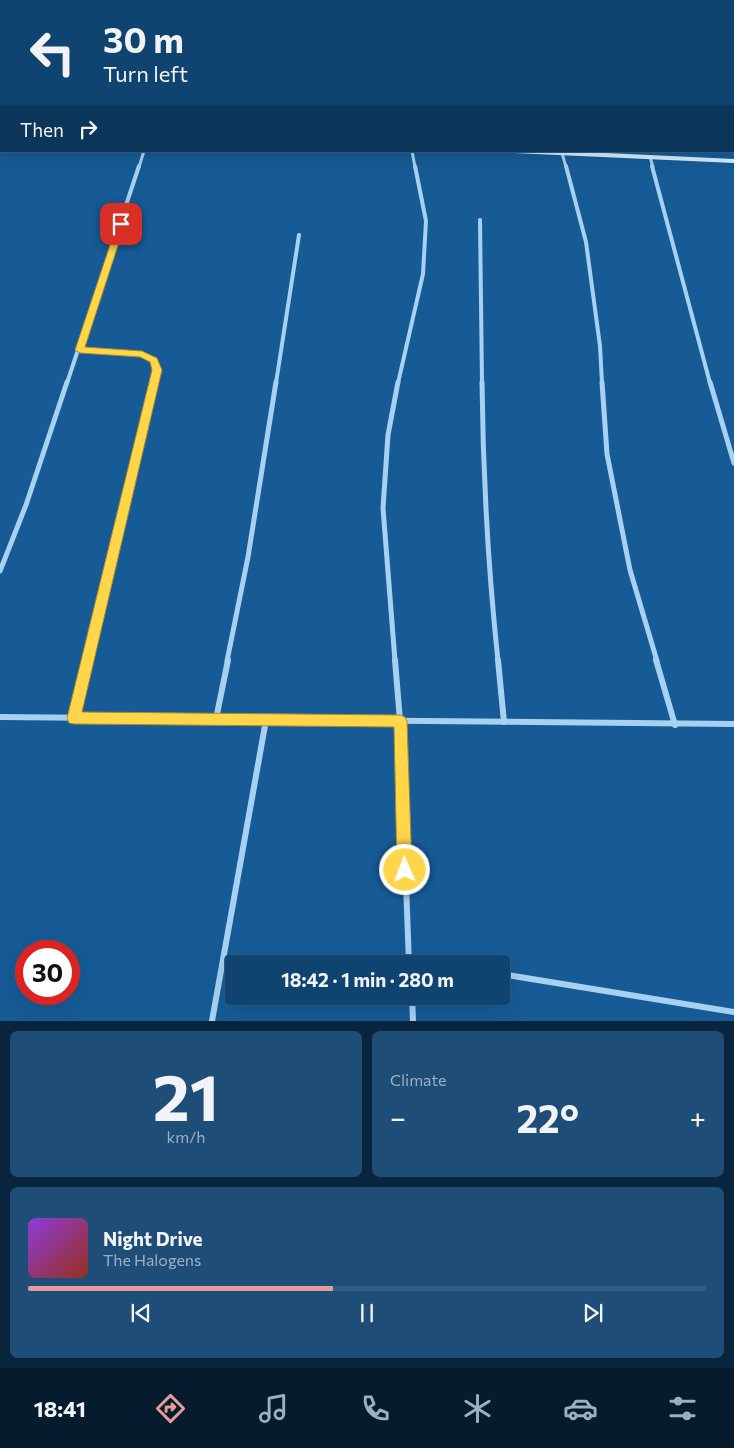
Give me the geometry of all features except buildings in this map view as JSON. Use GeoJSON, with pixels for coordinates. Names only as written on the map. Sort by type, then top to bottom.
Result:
{"type":"FeatureCollection","features":[{"type":"Feature","properties":{"kind":"street"},"geometry":{"type":"LineString","coordinates":[[0,571],[26,505],[80,350],[144,152]]}},
{"type":"Feature","properties":{"kind":"street"},"geometry":{"type":"LineString","coordinates":[[409,955],[400,721],[382,508],[388,435],[403,357],[423,274],[426,221],[412,152]]}},
{"type":"Feature","properties":{"kind":"street"},"geometry":{"type":"LineString","coordinates":[[530,152],[734,161]]}},
{"type":"Feature","properties":{"kind":"street"},"geometry":{"type":"LineString","coordinates":[[562,154],[586,242],[600,346],[610,474],[630,570],[676,725]]}},
{"type":"Feature","properties":{"kind":"street"},"geometry":{"type":"LineString","coordinates":[[650,157],[698,341],[734,463]]}},
{"type":"Feature","properties":{"kind":"street"},"geometry":{"type":"LineString","coordinates":[[480,220],[482,463],[488,566],[504,722]]}},
{"type":"Feature","properties":{"kind":"street"},"geometry":{"type":"LineString","coordinates":[[216,719],[248,557],[299,235]]}},
{"type":"Feature","properties":{"kind":"street"},"geometry":{"type":"LineString","coordinates":[[74,718],[157,370],[154,360],[142,354],[80,350]]}},
{"type":"Feature","properties":{"kind":"street"},"geometry":{"type":"LineString","coordinates":[[0,717],[676,725],[734,724]]}},
{"type":"Feature","properties":{"kind":"street"},"geometry":{"type":"LineString","coordinates":[[212,1020],[266,720]]}},
{"type":"Feature","properties":{"kind":"street"},"geometry":{"type":"LineString","coordinates":[[510,975],[734,1012]]}},
{"type":"Feature","properties":{"kind":"street"},"geometry":{"type":"LineString","coordinates":[[412,1005],[413,1020]]}},
{"type":"Feature","properties":{"kind":"route"},"geometry":{"type":"LineString","coordinates":[[121,224],[80,350],[142,354],[154,360],[157,370],[74,718],[400,721],[405,870]]}}]}
